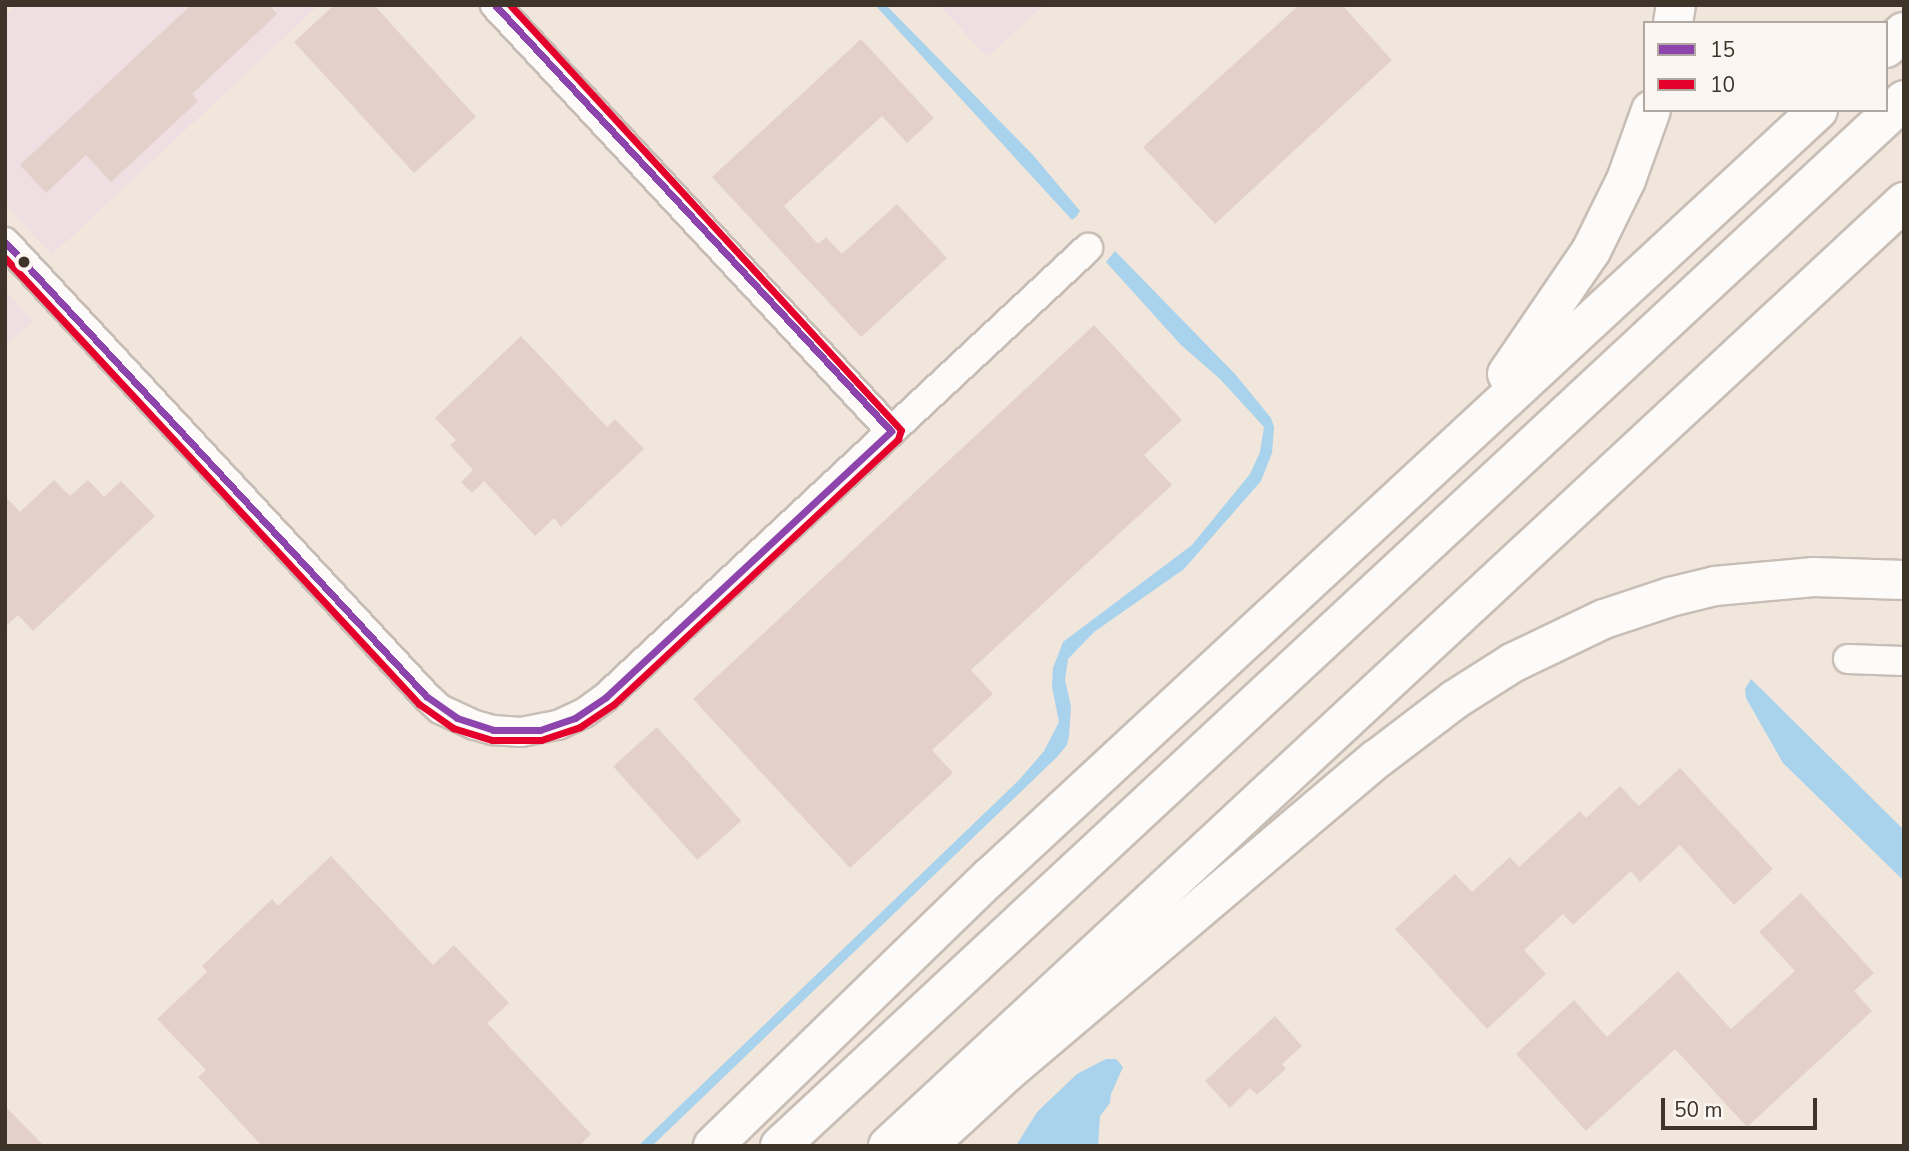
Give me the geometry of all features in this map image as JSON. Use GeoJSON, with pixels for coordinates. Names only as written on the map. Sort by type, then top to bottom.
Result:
{"type":"FeatureCollection","features":[{"type":"Feature","properties":{"kind":"highway"},"geometry":{"type":"LineString","coordinates":[[1888,46],[1904,32]]}},
{"type":"Feature","properties":{"kind":"highway"},"geometry":{"type":"LineString","coordinates":[[780,1146],[1904,100]]}},
{"type":"Feature","properties":{"kind":"highway"},"geometry":{"type":"LineString","coordinates":[[1395,500],[1507,374],[1549,316],[1591,251],[1626,180],[1650,112]]}},
{"type":"Feature","properties":{"kind":"highway"},"geometry":{"type":"LineString","coordinates":[[713,1146],[989,878],[1816,112]]}},
{"type":"Feature","properties":{"kind":"highway"},"geometry":{"type":"LineString","coordinates":[[888,1146],[1904,202]]}},
{"type":"Feature","properties":{"kind":"highway"},"geometry":{"type":"LineString","coordinates":[[927,1146],[1016,1065],[1349,782],[1454,700],[1512,663],[1604,619],[1670,597],[1715,586],[1814,577],[1904,580]]}},
{"type":"Feature","properties":{"kind":"street"},"geometry":{"type":"LineString","coordinates":[[495,5],[891,431]]}},
{"type":"Feature","properties":{"kind":"street"},"geometry":{"type":"LineString","coordinates":[[5,242],[426,696],[440,709],[466,721],[493,730],[521,732],[558,725],[599,703],[1088,248]]}},
{"type":"Feature","properties":{"kind":"street"},"geometry":{"type":"LineString","coordinates":[[1848,659],[1904,661]]}},
{"type":"Feature","properties":{"kind":"shaded area"},"geometry":{"type":"Polygon","coordinates":[[[17,5],[319,5],[52,255],[5,204],[5,16],[17,5]]]}},
{"type":"Feature","properties":{"kind":"shaded area"},"geometry":{"type":"Polygon","coordinates":[[[939,5],[1044,5],[987,57],[939,5]]]}},
{"type":"Feature","properties":{"kind":"shaded area"},"geometry":{"type":"Polygon","coordinates":[[[5,290],[33,321],[5,346],[5,290]]]}},
{"type":"Feature","properties":{"kind":"water"},"geometry":{"type":"Polygon","coordinates":[[[875,5],[886,5],[1033,155],[1080,211],[1076,217],[1072,220],[875,5]]]}},
{"type":"Feature","properties":{"kind":"water"},"geometry":{"type":"Polygon","coordinates":[[[1115,251],[1235,374],[1271,418],[1274,427],[1272,453],[1261,481],[1184,569],[1094,632],[1068,659],[1065,680],[1071,706],[1069,736],[1067,745],[1057,757],[652,1146],[638,1146],[1019,780],[1044,751],[1059,722],[1052,687],[1053,668],[1063,642],[1192,545],[1250,474],[1260,452],[1264,427],[1220,379],[1181,345],[1106,262],[1115,251]]]}},
{"type":"Feature","properties":{"kind":"water"},"geometry":{"type":"Polygon","coordinates":[[[1751,679],[1904,830],[1904,881],[1783,763],[1746,698],[1745,689],[1751,679]]]}},
{"type":"Feature","properties":{"kind":"water"},"geometry":{"type":"Polygon","coordinates":[[[1106,1059],[1116,1059],[1123,1067],[1111,1094],[1110,1103],[1100,1116],[1098,1146],[1016,1146],[1037,1112],[1077,1074],[1106,1059]]]}},
{"type":"Feature","properties":{"kind":"building"},"geometry":{"type":"Polygon","coordinates":[[[191,5],[269,5],[277,14],[192,94],[198,101],[111,182],[86,155],[46,193],[20,165],[191,5]]]}},
{"type":"Feature","properties":{"kind":"building"},"geometry":{"type":"Polygon","coordinates":[[[334,5],[374,5],[476,117],[414,173],[294,42],[334,5]]]}},
{"type":"Feature","properties":{"kind":"building"},"geometry":{"type":"Polygon","coordinates":[[[1299,5],[1342,5],[1392,60],[1215,224],[1143,147],[1299,5]]]}},
{"type":"Feature","properties":{"kind":"building"},"geometry":{"type":"Polygon","coordinates":[[[861,39],[934,118],[907,143],[882,116],[784,206],[818,244],[826,237],[842,254],[897,204],[947,258],[861,337],[712,177],[861,39]]]}},
{"type":"Feature","properties":{"kind":"building"},"geometry":{"type":"Polygon","coordinates":[[[1094,325],[1182,420],[1144,455],[1172,485],[971,670],[993,694],[932,750],[953,773],[850,868],[693,699],[1094,325]]]}},
{"type":"Feature","properties":{"kind":"building"},"geometry":{"type":"Polygon","coordinates":[[[521,336],[607,427],[615,419],[644,449],[561,527],[554,518],[535,536],[484,481],[472,493],[461,482],[473,470],[450,445],[456,440],[435,418],[521,336]]]}},
{"type":"Feature","properties":{"kind":"building"},"geometry":{"type":"Polygon","coordinates":[[[54,480],[70,496],[88,480],[104,497],[121,481],[155,516],[33,631],[18,615],[5,627],[5,496],[20,512],[54,480]]]}},
{"type":"Feature","properties":{"kind":"building"},"geometry":{"type":"Polygon","coordinates":[[[657,727],[741,821],[697,860],[613,766],[657,727]]]}},
{"type":"Feature","properties":{"kind":"building"},"geometry":{"type":"Polygon","coordinates":[[[1680,768],[1773,869],[1734,905],[1680,845],[1640,882],[1631,871],[1573,925],[1563,914],[1524,950],[1546,974],[1487,1029],[1395,929],[1455,874],[1472,892],[1510,857],[1519,867],[1580,811],[1586,818],[1620,786],[1639,806],[1680,768]]]}},
{"type":"Feature","properties":{"kind":"building"},"geometry":{"type":"Polygon","coordinates":[[[331,856],[433,965],[454,945],[509,1003],[487,1023],[591,1134],[579,1146],[262,1146],[198,1077],[206,1070],[157,1019],[207,972],[202,966],[272,899],[278,906],[331,856]]]}},
{"type":"Feature","properties":{"kind":"building"},"geometry":{"type":"Polygon","coordinates":[[[1801,893],[1874,973],[1854,991],[1872,1011],[1747,1127],[1675,1049],[1586,1131],[1516,1054],[1574,1000],[1607,1037],[1678,971],[1731,1029],[1795,971],[1759,932],[1801,893]]]}},
{"type":"Feature","properties":{"kind":"building"},"geometry":{"type":"Polygon","coordinates":[[[1275,1016],[1302,1046],[1282,1064],[1286,1069],[1257,1095],[1250,1088],[1230,1108],[1205,1081],[1275,1016]]]}},
{"type":"Feature","properties":{"kind":"building"},"geometry":{"type":"Polygon","coordinates":[[[5,1106],[44,1146],[5,1146],[5,1106]]]}},
{"type":"Feature","properties":{"kind":"transit line","name":"15"},"geometry":{"type":"LineString","coordinates":[[5,242],[426,696],[457,718],[493,730],[540,730],[575,718],[606,697],[891,431],[495,5]]}},
{"type":"Feature","properties":{"kind":"transit line","name":"10"},"geometry":{"type":"LineString","coordinates":[[5,258],[419,704],[453,728],[492,740],[541,740],[580,727],[613,705],[898,439],[901,430],[510,5]]}}]}
